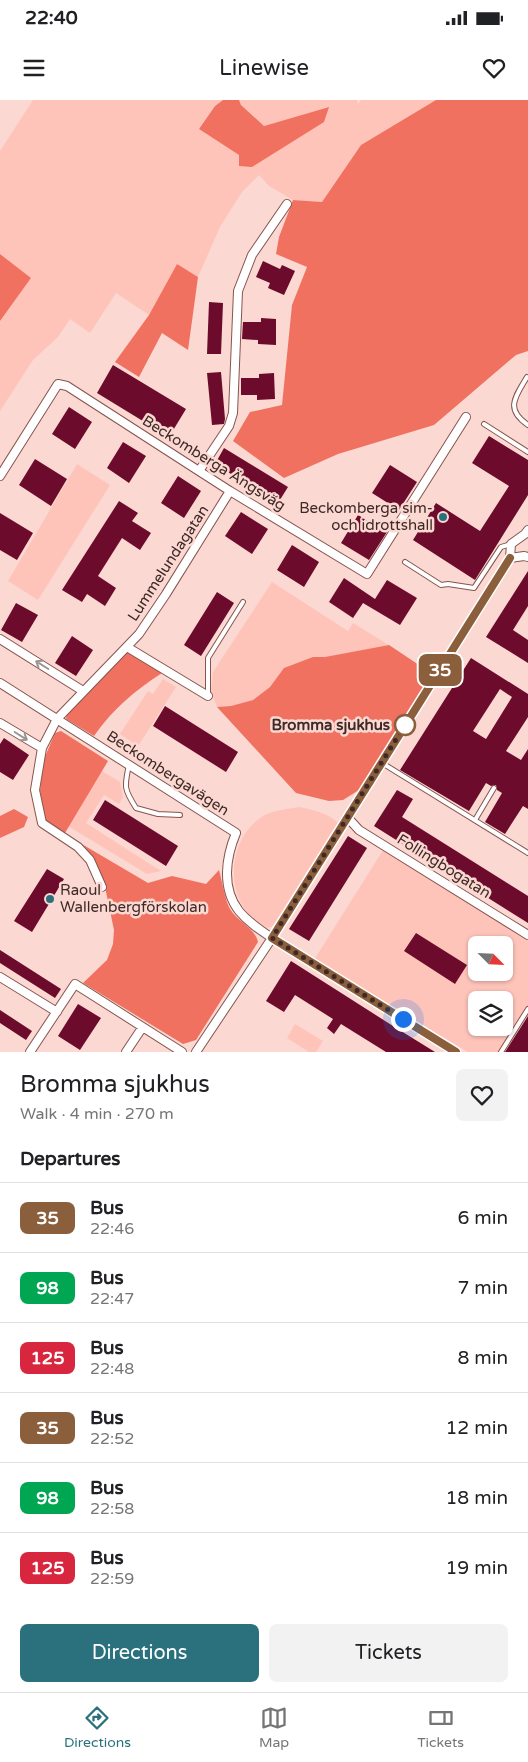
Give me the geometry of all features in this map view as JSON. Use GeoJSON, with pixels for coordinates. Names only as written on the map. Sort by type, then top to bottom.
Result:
{"type":"FeatureCollection","features":[{"type":"Feature","properties":{"kind":"street"},"geometry":{"type":"LineString","coordinates":[[199,471],[228,426],[233,413],[238,291],[252,256],[287,204]]}},
{"type":"Feature","properties":{"kind":"street","name":"Beckomberga Ängsväg"},"geometry":{"type":"LineString","coordinates":[[0,476],[58,384],[67,386],[230,491],[366,574],[466,417]]}},
{"type":"Feature","properties":{"kind":"street","name":"Lummelundagatan"},"geometry":{"type":"LineString","coordinates":[[57,719],[139,634],[230,491]]}},
{"type":"Feature","properties":{"kind":"street"},"geometry":{"type":"LineString","coordinates":[[196,1052],[272,938],[510,558],[511,544],[528,530]]}},
{"type":"Feature","properties":{"kind":"street"},"geometry":{"type":"LineString","coordinates":[[510,558],[528,557]]}},
{"type":"Feature","properties":{"kind":"street"},"geometry":{"type":"LineString","coordinates":[[0,639],[83,691]]}},
{"type":"Feature","properties":{"kind":"street"},"geometry":{"type":"LineString","coordinates":[[127,647],[208,696]]}},
{"type":"Feature","properties":{"kind":"street","name":"Beckombergavägen"},"geometry":{"type":"LineString","coordinates":[[0,683],[236,833],[229,850],[226,867],[230,890],[238,910],[251,923],[272,938]]}},
{"type":"Feature","properties":{"kind":"street"},"geometry":{"type":"LineString","coordinates":[[57,719],[42,748],[35,790],[42,823],[78,847],[90,860],[102,887]]}},
{"type":"Feature","properties":{"kind":"street"},"geometry":{"type":"LineString","coordinates":[[0,723],[42,748]]}},
{"type":"Feature","properties":{"kind":"street","name":"Follingbogatan"},"geometry":{"type":"LineString","coordinates":[[348,818],[359,830],[528,935]]}},
{"type":"Feature","properties":{"kind":"street"},"geometry":{"type":"LineString","coordinates":[[272,938],[456,1052]]}},
{"type":"Feature","properties":{"kind":"street"},"geometry":{"type":"LineString","coordinates":[[0,977],[57,1012]]}},
{"type":"Feature","properties":{"kind":"street"},"geometry":{"type":"LineString","coordinates":[[30,1052],[75,984],[182,1052]]}},
{"type":"Feature","properties":{"kind":"street"},"geometry":{"type":"LineString","coordinates":[[126,1052],[142,1028]]}},
{"type":"Feature","properties":{"kind":"lane"},"geometry":{"type":"LineString","coordinates":[[527,377],[513,401],[514,411],[520,420],[528,425]]}},
{"type":"Feature","properties":{"kind":"lane"},"geometry":{"type":"LineString","coordinates":[[484,424],[528,452]]}},
{"type":"Feature","properties":{"kind":"lane"},"geometry":{"type":"LineString","coordinates":[[405,562],[441,585],[448,584],[474,588],[501,547],[511,544]]}},
{"type":"Feature","properties":{"kind":"lane"},"geometry":{"type":"LineString","coordinates":[[208,696],[208,658],[243,602]]}},
{"type":"Feature","properties":{"kind":"lane"},"geometry":{"type":"LineString","coordinates":[[382,763],[528,853]]}},
{"type":"Feature","properties":{"kind":"lane"},"geometry":{"type":"LineString","coordinates":[[129,764],[124,784],[136,808],[158,814],[180,814]]}},
{"type":"Feature","properties":{"kind":"lane"},"geometry":{"type":"LineString","coordinates":[[475,820],[494,788]]}},
{"type":"Feature","properties":{"kind":"lane"},"geometry":{"type":"LineString","coordinates":[[501,1052],[528,1010]]}},
{"type":"Feature","properties":{"kind":"shaded area"},"geometry":{"type":"Polygon","coordinates":[[[33,100],[223,100],[215,106],[199,129],[239,155],[328,107],[264,126],[241,105],[239,100],[357,100],[358,104],[361,100],[436,100],[361,145],[322,202],[293,200],[269,186],[259,175],[242,192],[220,227],[198,277],[177,264],[149,315],[116,293],[90,333],[70,319],[58,337],[33,360],[0,411],[0,321],[31,278],[0,254],[0,151],[33,100]]]}},
{"type":"Feature","properties":{"kind":"shaded area"},"geometry":{"type":"Polygon","coordinates":[[[223,100],[239,100],[241,105],[264,126],[329,107],[324,122],[252,167],[239,166],[239,155],[199,129],[215,106],[223,100]]]}},
{"type":"Feature","properties":{"kind":"shaded area"},"geometry":{"type":"Polygon","coordinates":[[[436,100],[528,100],[528,351],[516,355],[434,425],[338,454],[284,478],[233,441],[250,412],[282,405],[292,305],[307,267],[276,254],[279,237],[293,200],[322,202],[361,145],[436,100]]]}},
{"type":"Feature","properties":{"kind":"shaded area"},"geometry":{"type":"Polygon","coordinates":[[[0,254],[31,278],[0,321],[0,254]]]}},
{"type":"Feature","properties":{"kind":"shaded area"},"geometry":{"type":"Polygon","coordinates":[[[177,264],[198,277],[188,350],[162,333],[139,377],[115,362],[149,315],[177,264]]]}},
{"type":"Feature","properties":{"kind":"shaded area"},"geometry":{"type":"Polygon","coordinates":[[[77,464],[110,485],[38,600],[8,581],[77,464]]]}},
{"type":"Feature","properties":{"kind":"shaded area"},"geometry":{"type":"Polygon","coordinates":[[[272,582],[348,631],[353,623],[389,645],[327,657],[313,657],[285,668],[270,687],[253,700],[231,706],[217,707],[211,692],[213,672],[272,582]]]}},
{"type":"Feature","properties":{"kind":"shaded area"},"geometry":{"type":"Polygon","coordinates":[[[389,645],[419,665],[425,684],[359,790],[343,800],[329,801],[296,793],[217,707],[231,706],[253,700],[270,687],[284,668],[313,657],[325,657],[389,645]]]}},
{"type":"Feature","properties":{"kind":"shaded area"},"geometry":{"type":"Polygon","coordinates":[[[128,652],[162,673],[125,701],[94,736],[66,719],[67,713],[128,652]]]}},
{"type":"Feature","properties":{"kind":"shaded area"},"geometry":{"type":"Polygon","coordinates":[[[163,679],[176,687],[138,746],[120,734],[148,691],[153,694],[163,679]]]}},
{"type":"Feature","properties":{"kind":"shaded area"},"geometry":{"type":"Polygon","coordinates":[[[61,731],[108,761],[65,833],[45,820],[40,790],[44,759],[55,733],[61,731]]]}},
{"type":"Feature","properties":{"kind":"shaded area"},"geometry":{"type":"Polygon","coordinates":[[[92,765],[120,782],[123,797],[119,804],[104,795],[86,823],[161,871],[147,874],[58,820],[92,765]]]}},
{"type":"Feature","properties":{"kind":"shaded area"},"geometry":{"type":"Polygon","coordinates":[[[299,807],[324,814],[337,822],[338,826],[273,926],[267,928],[249,914],[238,896],[234,871],[235,857],[239,845],[254,823],[269,813],[299,807]]]}},
{"type":"Feature","properties":{"kind":"shaded area"},"geometry":{"type":"Polygon","coordinates":[[[14,809],[28,817],[24,827],[0,838],[0,816],[14,809]]]}},
{"type":"Feature","properties":{"kind":"shaded area"},"geometry":{"type":"Polygon","coordinates":[[[80,843],[148,883],[172,876],[206,884],[219,870],[230,909],[250,929],[258,942],[196,1040],[183,1044],[83,983],[107,960],[113,944],[114,930],[105,887],[93,858],[80,843]]]}},
{"type":"Feature","properties":{"kind":"shaded area"},"geometry":{"type":"Polygon","coordinates":[[[385,847],[528,940],[528,1015],[505,1052],[468,1052],[314,960],[385,847]]]}},
{"type":"Feature","properties":{"kind":"shaded area"},"geometry":{"type":"Polygon","coordinates":[[[295,1024],[323,1041],[316,1052],[309,1052],[287,1038],[295,1024]]]}},
{"type":"Feature","properties":{"kind":"building"},"geometry":{"type":"Polygon","coordinates":[[[263,261],[280,269],[282,265],[295,271],[284,295],[268,288],[270,283],[256,277],[263,261]]]}},
{"type":"Feature","properties":{"kind":"building"},"geometry":{"type":"Polygon","coordinates":[[[209,302],[223,303],[221,354],[207,354],[209,302]]]}},
{"type":"Feature","properties":{"kind":"building"},"geometry":{"type":"Polygon","coordinates":[[[261,318],[276,319],[276,345],[258,344],[258,340],[242,339],[243,322],[261,322],[261,318]]]}},
{"type":"Feature","properties":{"kind":"building"},"geometry":{"type":"Polygon","coordinates":[[[113,365],[186,409],[169,437],[97,393],[113,365]]]}},
{"type":"Feature","properties":{"kind":"building"},"geometry":{"type":"Polygon","coordinates":[[[221,372],[225,419],[224,424],[212,425],[207,373],[221,372]]]}},
{"type":"Feature","properties":{"kind":"building"},"geometry":{"type":"Polygon","coordinates":[[[274,373],[275,399],[257,400],[257,395],[241,395],[241,378],[259,378],[259,374],[274,373]]]}},
{"type":"Feature","properties":{"kind":"building"},"geometry":{"type":"Polygon","coordinates":[[[69,407],[92,422],[75,449],[52,434],[69,407]]]}},
{"type":"Feature","properties":{"kind":"building","name":"Beckomberga sim- och idrottshall"},"geometry":{"type":"Polygon","coordinates":[[[489,436],[528,460],[528,495],[475,580],[413,540],[436,503],[480,531],[509,486],[472,463],[489,436]]]}},
{"type":"Feature","properties":{"kind":"building"},"geometry":{"type":"Polygon","coordinates":[[[123,442],[146,456],[129,483],[107,468],[123,442]]]}},
{"type":"Feature","properties":{"kind":"building"},"geometry":{"type":"Polygon","coordinates":[[[224,448],[288,487],[278,503],[215,464],[224,448]]]}},
{"type":"Feature","properties":{"kind":"building"},"geometry":{"type":"Polygon","coordinates":[[[35,459],[67,479],[51,506],[19,485],[35,459]]]}},
{"type":"Feature","properties":{"kind":"building"},"geometry":{"type":"Polygon","coordinates":[[[390,465],[417,482],[399,510],[372,493],[390,465]]]}},
{"type":"Feature","properties":{"kind":"building"},"geometry":{"type":"Polygon","coordinates":[[[178,476],[201,491],[184,518],[161,503],[178,476]]]}},
{"type":"Feature","properties":{"kind":"building"},"geometry":{"type":"Polygon","coordinates":[[[119,501],[138,513],[132,521],[151,533],[140,550],[122,538],[98,576],[116,588],[105,606],[87,594],[82,602],[62,590],[119,501]]]}},
{"type":"Feature","properties":{"kind":"building"},"geometry":{"type":"Polygon","coordinates":[[[241,512],[268,529],[252,554],[225,536],[241,512]]]}},
{"type":"Feature","properties":{"kind":"building"},"geometry":{"type":"Polygon","coordinates":[[[0,513],[33,533],[17,560],[0,550],[0,513]]]}},
{"type":"Feature","properties":{"kind":"building"},"geometry":{"type":"Polygon","coordinates":[[[358,515],[387,532],[369,560],[341,543],[358,515]]]}},
{"type":"Feature","properties":{"kind":"building"},"geometry":{"type":"Polygon","coordinates":[[[292,545],[319,562],[304,587],[277,570],[292,545]]]}},
{"type":"Feature","properties":{"kind":"building"},"geometry":{"type":"Polygon","coordinates":[[[528,571],[528,606],[513,630],[528,640],[528,663],[486,637],[528,571]]]}},
{"type":"Feature","properties":{"kind":"building"},"geometry":{"type":"Polygon","coordinates":[[[344,578],[375,599],[387,580],[417,598],[400,625],[363,603],[353,618],[329,602],[344,578]]]}},
{"type":"Feature","properties":{"kind":"building"},"geometry":{"type":"Polygon","coordinates":[[[217,592],[234,603],[201,656],[184,645],[217,592]]]}},
{"type":"Feature","properties":{"kind":"building"},"geometry":{"type":"Polygon","coordinates":[[[16,603],[38,615],[22,642],[1,630],[16,603]]]}},
{"type":"Feature","properties":{"kind":"building"},"geometry":{"type":"Polygon","coordinates":[[[72,636],[93,650],[76,676],[55,663],[72,636]]]}},
{"type":"Feature","properties":{"kind":"building","name":"Bromma sjukhus"},"geometry":{"type":"Polygon","coordinates":[[[471,658],[528,694],[528,717],[506,751],[521,760],[528,749],[528,809],[523,806],[505,834],[485,822],[502,793],[497,790],[496,785],[491,786],[486,783],[469,811],[400,770],[471,658]],[[500,689],[473,731],[486,739],[512,697],[500,689]]]}},
{"type":"Feature","properties":{"kind":"building"},"geometry":{"type":"Polygon","coordinates":[[[165,706],[238,752],[226,772],[153,726],[165,706]]]}},
{"type":"Feature","properties":{"kind":"building"},"geometry":{"type":"Polygon","coordinates":[[[4,738],[29,755],[13,780],[0,772],[0,744],[4,738]]]}},
{"type":"Feature","properties":{"kind":"building"},"geometry":{"type":"Polygon","coordinates":[[[397,790],[413,799],[402,817],[528,896],[528,923],[374,826],[397,790]]]}},
{"type":"Feature","properties":{"kind":"building"},"geometry":{"type":"Polygon","coordinates":[[[105,800],[178,846],[166,866],[93,820],[105,800]]]}},
{"type":"Feature","properties":{"kind":"building"},"geometry":{"type":"Polygon","coordinates":[[[348,836],[367,848],[309,941],[289,929],[348,836]]]}},
{"type":"Feature","properties":{"kind":"building","name":"Raoul Wallenbergförskolan"},"geometry":{"type":"Polygon","coordinates":[[[47,869],[64,879],[32,932],[14,921],[47,869]]]}},
{"type":"Feature","properties":{"kind":"building"},"geometry":{"type":"Polygon","coordinates":[[[416,933],[467,965],[455,984],[404,951],[416,933]]]}},
{"type":"Feature","properties":{"kind":"building"},"geometry":{"type":"Polygon","coordinates":[[[0,950],[61,989],[55,998],[0,963],[0,950]]]}},
{"type":"Feature","properties":{"kind":"building"},"geometry":{"type":"Polygon","coordinates":[[[291,961],[435,1052],[386,1052],[341,1024],[334,1034],[327,1028],[333,1019],[295,995],[284,1012],[266,1001],[291,961]]]}},
{"type":"Feature","properties":{"kind":"building"},"geometry":{"type":"Polygon","coordinates":[[[78,1004],[101,1018],[80,1050],[58,1036],[78,1004]]]}},
{"type":"Feature","properties":{"kind":"building"},"geometry":{"type":"Polygon","coordinates":[[[0,1010],[32,1031],[26,1040],[0,1023],[0,1010]]]}},
{"type":"Feature","properties":{"kind":"building"},"geometry":{"type":"Polygon","coordinates":[[[528,1016],[528,1052],[505,1052],[528,1016]]]}},
{"type":"Feature","properties":{"kind":"bus line","name":"35"},"geometry":{"type":"LineString","coordinates":[[456,1052],[272,938],[510,558]]}},
{"type":"Feature","properties":{"kind":"place","name":"Beckomberga sim- och idrottshall"},"geometry":{"type":"Point","coordinates":[443,517]}},
{"type":"Feature","properties":{"kind":"place","name":"Bromma sjukhus"},"geometry":{"type":"Point","coordinates":[405,725]}},
{"type":"Feature","properties":{"kind":"place","name":"Raoul Wallenbergförskolan"},"geometry":{"type":"Point","coordinates":[50,899]}},
{"type":"Feature","properties":{"kind":"route"},"geometry":{"type":"LineString","coordinates":[[403,1019],[272,938],[405,725]]}}]}
